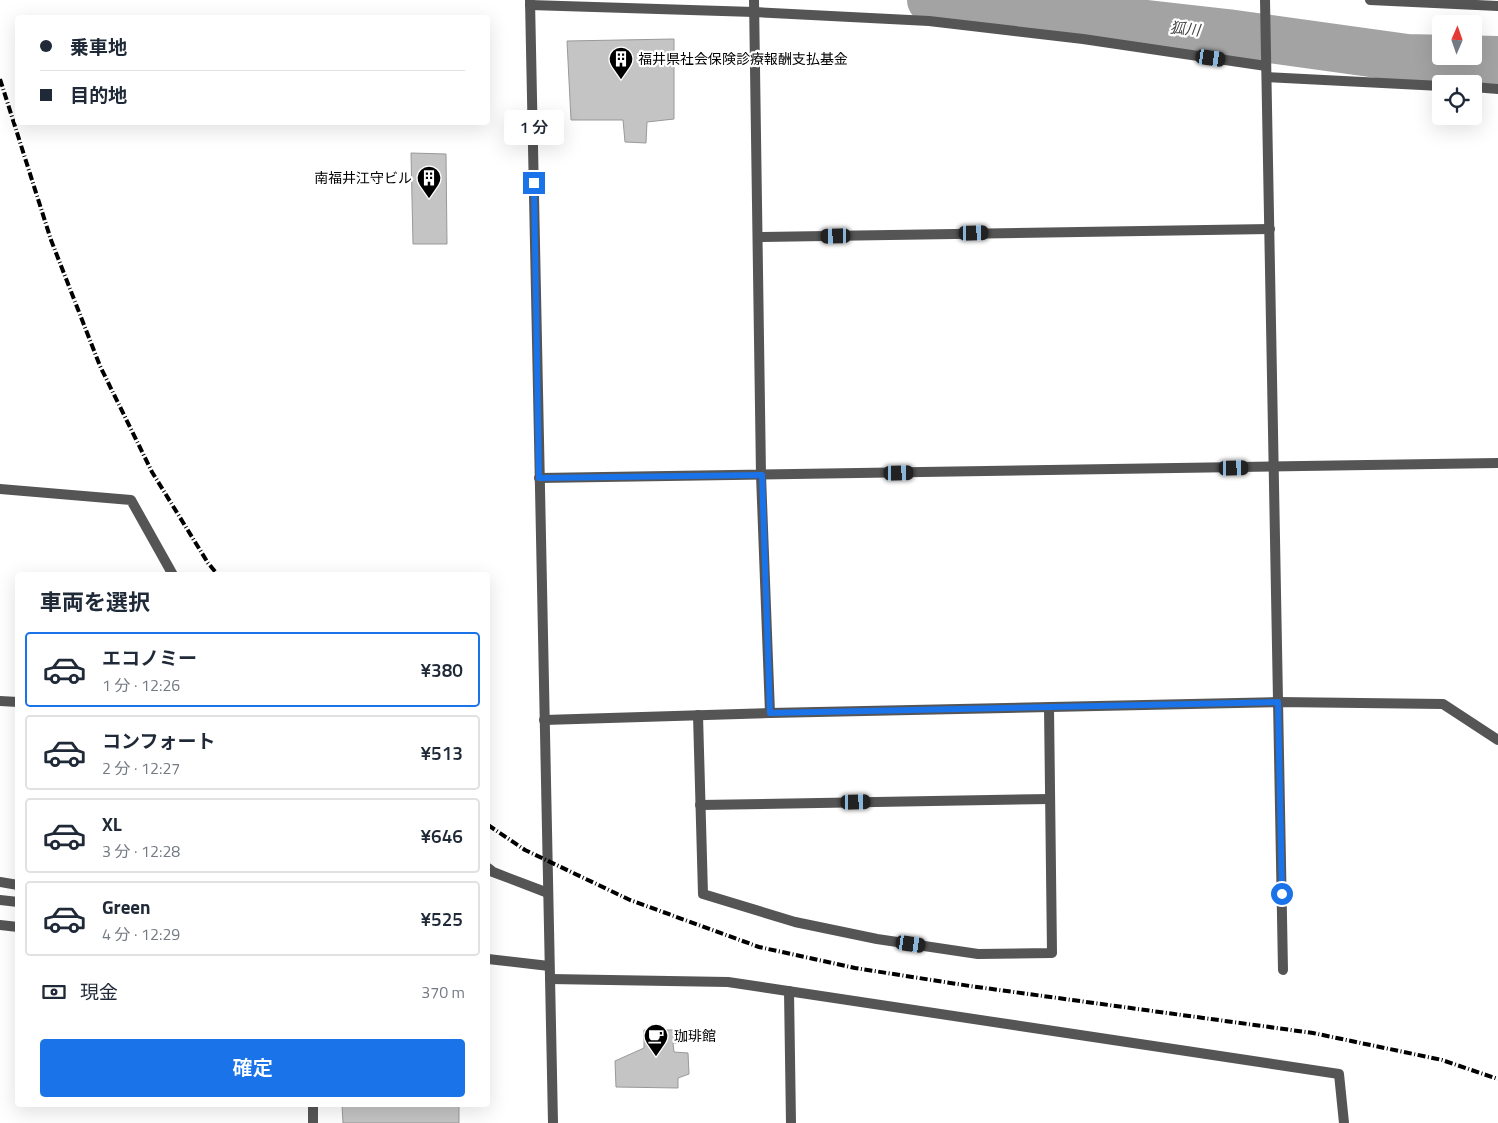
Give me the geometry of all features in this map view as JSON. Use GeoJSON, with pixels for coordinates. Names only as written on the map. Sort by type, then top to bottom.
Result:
{"type":"FeatureCollection","features":[{"type":"Feature","properties":{"kind":"street"},"geometry":{"type":"LineString","coordinates":[[1265,0],[1283,970]]}},
{"type":"Feature","properties":{"kind":"street"},"geometry":{"type":"LineString","coordinates":[[1370,0],[1498,6]]}},
{"type":"Feature","properties":{"kind":"street"},"geometry":{"type":"LineString","coordinates":[[553,1123],[530,3],[754,5],[929,21],[1083,39],[1267,72],[1432,85]]}},
{"type":"Feature","properties":{"kind":"street"},"geometry":{"type":"LineString","coordinates":[[754,5],[762,475],[770,713]]}},
{"type":"Feature","properties":{"kind":"street"},"geometry":{"type":"LineString","coordinates":[[1482,88],[1498,89]]}},
{"type":"Feature","properties":{"kind":"street"},"geometry":{"type":"LineString","coordinates":[[758,237],[1270,229]]}},
{"type":"Feature","properties":{"kind":"street"},"geometry":{"type":"LineString","coordinates":[[539,478],[1498,463]]}},
{"type":"Feature","properties":{"kind":"street"},"geometry":{"type":"LineString","coordinates":[[0,489],[131,500],[171,572]]}},
{"type":"Feature","properties":{"kind":"street"},"geometry":{"type":"LineString","coordinates":[[0,701],[15,702]]}},
{"type":"Feature","properties":{"kind":"street"},"geometry":{"type":"LineString","coordinates":[[544,720],[1278,702],[1443,704],[1498,740]]}},
{"type":"Feature","properties":{"kind":"street"},"geometry":{"type":"LineString","coordinates":[[698,715],[703,894],[795,922],[877,940],[978,954],[1052,954],[1049,707]]}},
{"type":"Feature","properties":{"kind":"street"},"geometry":{"type":"LineString","coordinates":[[700,805],[1050,799]]}},
{"type":"Feature","properties":{"kind":"street"},"geometry":{"type":"LineString","coordinates":[[490,870],[548,893]]}},
{"type":"Feature","properties":{"kind":"street"},"geometry":{"type":"LineString","coordinates":[[0,882],[15,884]]}},
{"type":"Feature","properties":{"kind":"street"},"geometry":{"type":"LineString","coordinates":[[0,900],[15,902]]}},
{"type":"Feature","properties":{"kind":"street"},"geometry":{"type":"LineString","coordinates":[[0,925],[15,927]]}},
{"type":"Feature","properties":{"kind":"street"},"geometry":{"type":"LineString","coordinates":[[490,959],[549,966]]}},
{"type":"Feature","properties":{"kind":"street"},"geometry":{"type":"LineString","coordinates":[[550,979],[728,982],[1339,1074],[1344,1123]]}},
{"type":"Feature","properties":{"kind":"street"},"geometry":{"type":"LineString","coordinates":[[789,991],[791,1123]]}},
{"type":"Feature","properties":{"kind":"street"},"geometry":{"type":"LineString","coordinates":[[313,1107],[313,1123]]}},
{"type":"Feature","properties":{"kind":"building","name":"福井県社会保険診療報酬支払基金"},"geometry":{"type":"Polygon","coordinates":[[[674,39],[674,119],[647,122],[646,143],[625,142],[623,120],[571,120],[567,41],[674,39]]]}},
{"type":"Feature","properties":{"kind":"building","name":"南福井江守ビル"},"geometry":{"type":"Polygon","coordinates":[[[411,153],[446,154],[447,244],[413,244],[411,153]]]}},
{"type":"Feature","properties":{"kind":"building","name":"珈琲館"},"geometry":{"type":"Polygon","coordinates":[[[644,1030],[678,1030],[678,1043],[673,1043],[674,1052],[688,1053],[689,1074],[678,1078],[678,1088],[616,1087],[615,1061],[644,1048],[644,1030]]]}},
{"type":"Feature","properties":{"kind":"building"},"geometry":{"type":"Polygon","coordinates":[[[342,1107],[459,1107],[459,1123],[343,1123],[342,1107]]]}},
{"type":"Feature","properties":{"kind":"waterway","name":"狐川"},"geometry":{"type":"LineString","coordinates":[[931,0],[1227,33],[1407,58],[1498,60]]}},
{"type":"Feature","properties":{"kind":"railway"},"geometry":{"type":"LineString","coordinates":[[0,79],[51,240],[100,366],[152,472],[208,563],[216,572]]}},
{"type":"Feature","properties":{"kind":"railway"},"geometry":{"type":"LineString","coordinates":[[490,826],[525,850],[630,900],[759,947],[855,968],[970,986],[1313,1033],[1442,1060],[1498,1079]]}},
{"type":"Feature","properties":{"kind":"place","name":"福井県社会保険診療報酬支払基金"},"geometry":{"type":"Point","coordinates":[621,80]}},
{"type":"Feature","properties":{"kind":"place","name":"南福井江守ビル"},"geometry":{"type":"Point","coordinates":[429,199]}},
{"type":"Feature","properties":{"kind":"place","name":"珈琲館"},"geometry":{"type":"Point","coordinates":[656,1057]}},
{"type":"Feature","properties":{"kind":"route"},"geometry":{"type":"LineString","coordinates":[[534,183],[539,478],[762,475],[770,713],[1278,702],[1282,894]]}}]}
